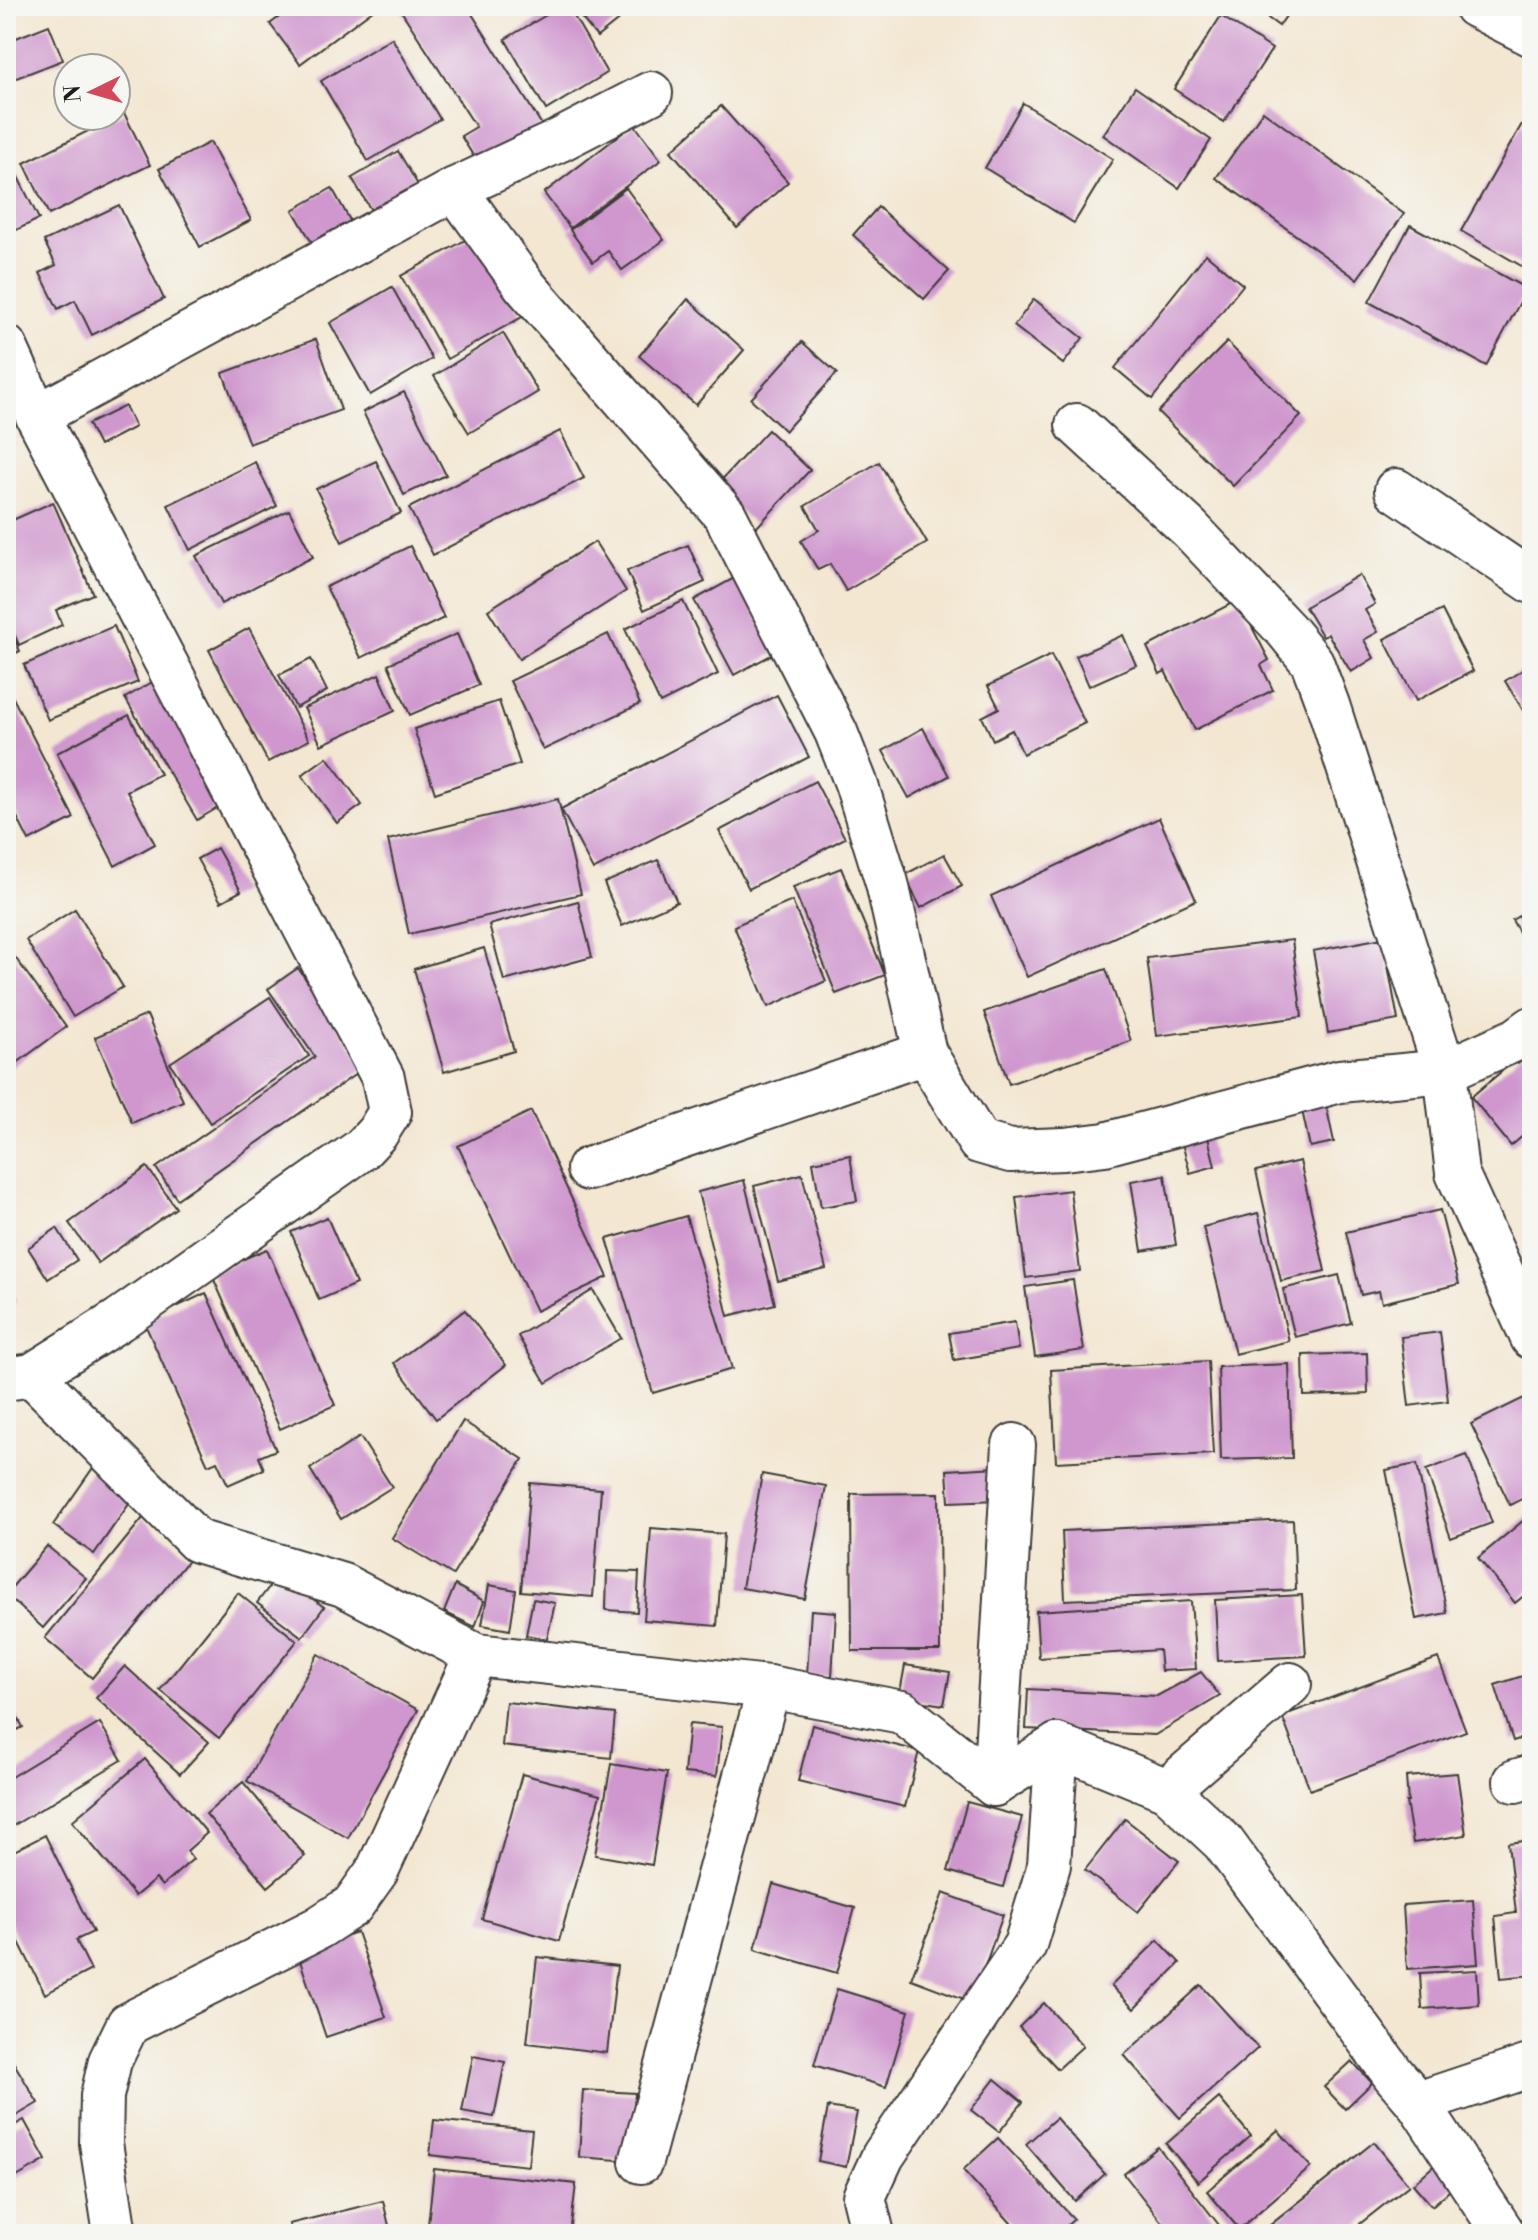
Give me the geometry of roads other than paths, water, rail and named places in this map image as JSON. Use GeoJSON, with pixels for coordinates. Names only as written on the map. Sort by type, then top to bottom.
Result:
{"type":"FeatureCollection","features":[{"type":"Feature","properties":{"kind":"street"},"geometry":{"type":"LineString","coordinates":[[1475,6],[1532,35]]}},
{"type":"Feature","properties":{"kind":"street"},"geometry":{"type":"LineString","coordinates":[[37,416],[455,189],[651,93]]}},
{"type":"Feature","properties":{"kind":"street"},"geometry":{"type":"LineString","coordinates":[[455,189],[525,286],[725,515],[836,732],[856,783],[887,883],[925,1053],[979,1142],[1010,1151],[1105,1144],[1340,1081],[1445,1071],[1517,1039],[1532,1028]]}},
{"type":"Feature","properties":{"kind":"street"},"geometry":{"type":"LineString","coordinates":[[6,347],[37,416],[383,1078],[390,1112],[362,1149],[119,1320],[19,1377],[197,1541],[343,1585],[476,1655],[769,1687],[902,1712],[994,1785]]}},
{"type":"Feature","properties":{"kind":"street"},"geometry":{"type":"LineString","coordinates":[[1077,425],[1190,529],[1286,630],[1312,662],[1445,1071],[1457,1173],[1532,1338]]}},
{"type":"Feature","properties":{"kind":"street"},"geometry":{"type":"LineString","coordinates":[[1396,490],[1532,582]]}},
{"type":"Feature","properties":{"kind":"street"},"geometry":{"type":"LineString","coordinates":[[588,1169],[925,1053]]}},
{"type":"Feature","properties":{"kind":"street"},"geometry":{"type":"LineString","coordinates":[[994,1785],[1014,1445]]}},
{"type":"Feature","properties":{"kind":"street"},"geometry":{"type":"LineString","coordinates":[[115,2234],[101,2143],[102,2096],[110,2061],[128,2024],[318,1928],[352,1906],[377,1871],[476,1655]]}},
{"type":"Feature","properties":{"kind":"street"},"geometry":{"type":"LineString","coordinates":[[1167,1790],[1290,1684]]}},
{"type":"Feature","properties":{"kind":"street"},"geometry":{"type":"LineString","coordinates":[[641,2162],[769,1687]]}},
{"type":"Feature","properties":{"kind":"street"},"geometry":{"type":"LineString","coordinates":[[994,1785],[1057,1745]]}},
{"type":"Feature","properties":{"kind":"street"},"geometry":{"type":"LineString","coordinates":[[1057,1745],[1167,1790],[1223,1842],[1394,2075],[1418,2103],[1504,2234]]}},
{"type":"Feature","properties":{"kind":"street"},"geometry":{"type":"LineString","coordinates":[[873,2234],[864,2197],[883,2156],[1025,1945],[1049,1865],[1057,1745]]}},
{"type":"Feature","properties":{"kind":"street"},"geometry":{"type":"LineString","coordinates":[[1418,2103],[1532,2065]]}}]}
